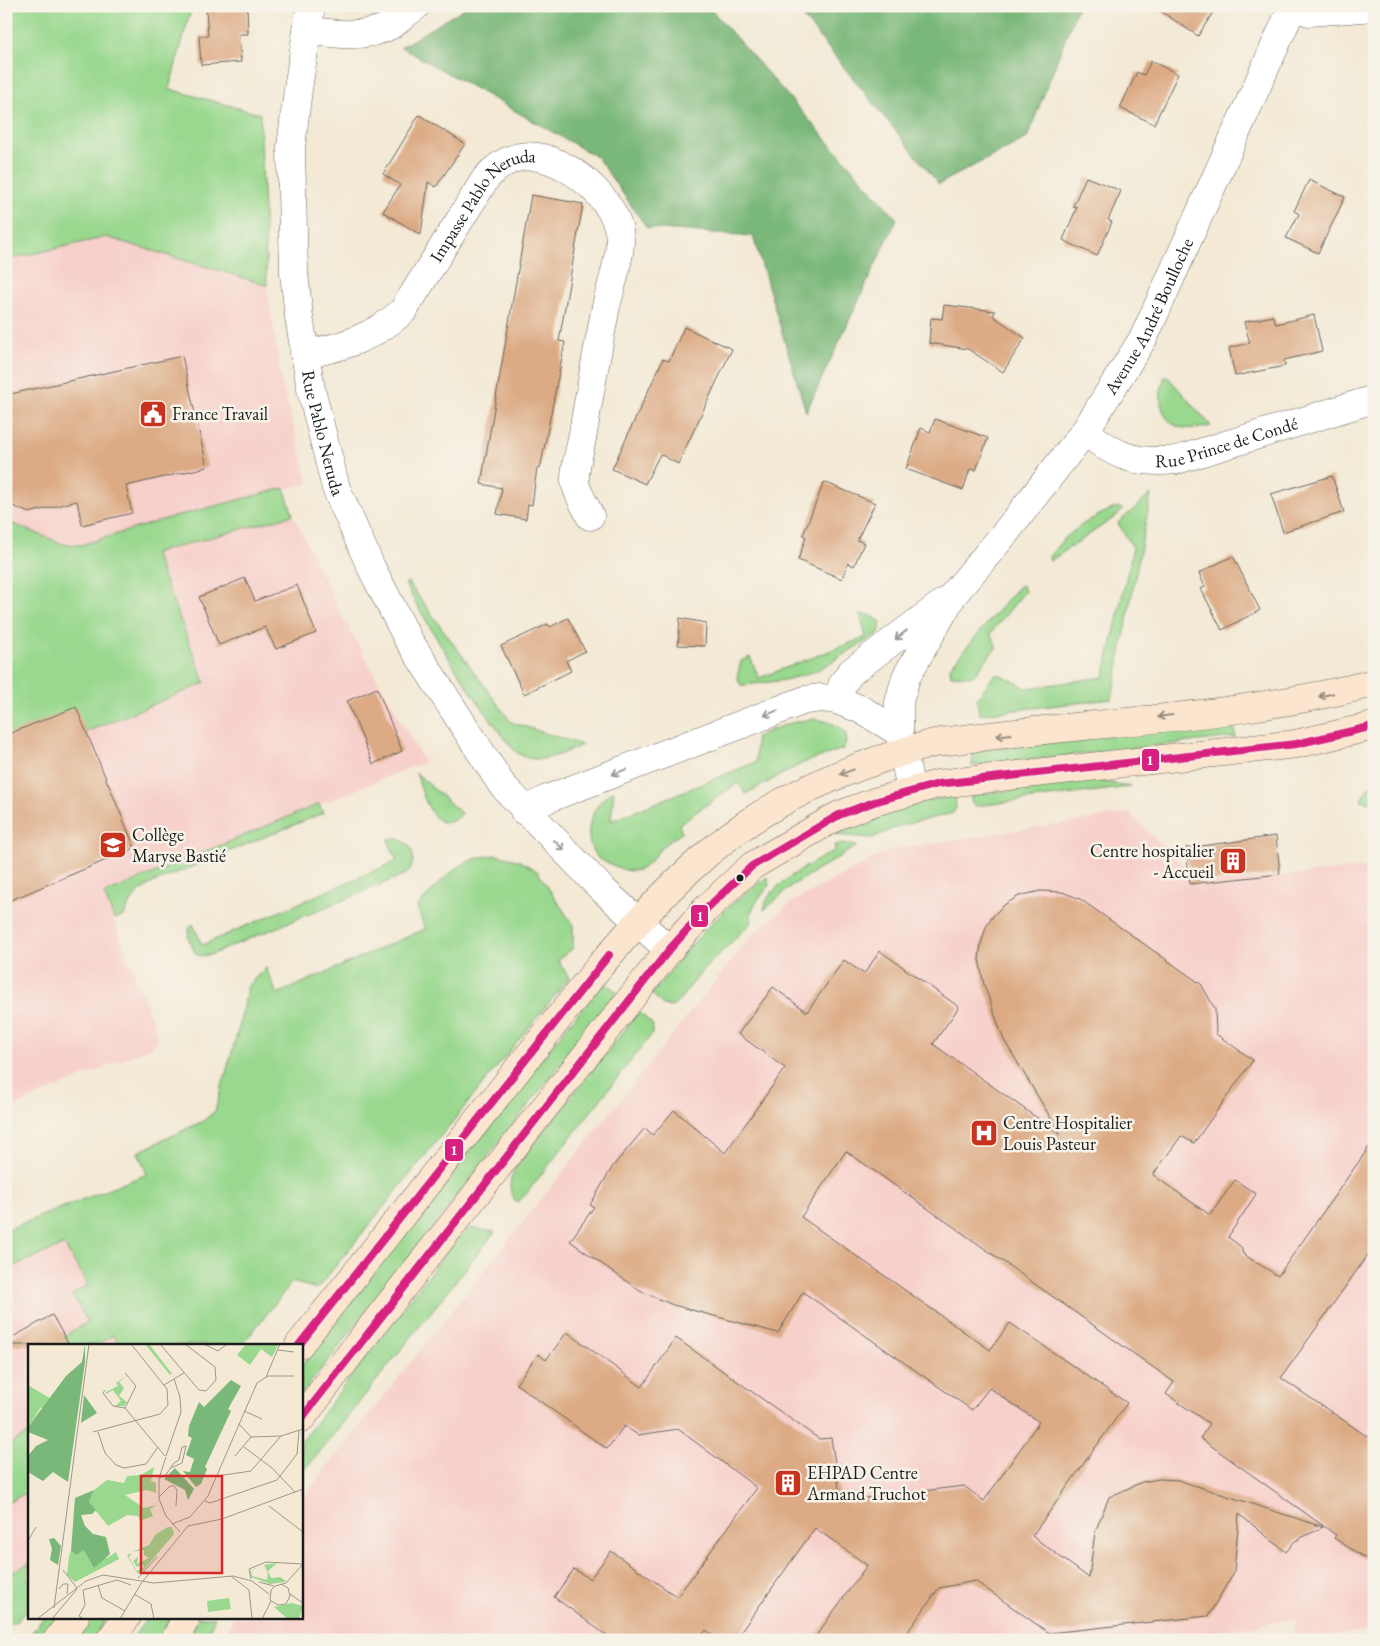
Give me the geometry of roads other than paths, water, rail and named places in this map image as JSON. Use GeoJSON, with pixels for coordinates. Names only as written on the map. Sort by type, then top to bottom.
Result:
{"type":"FeatureCollection","features":[{"type":"Feature","properties":{"kind":"main road"},"geometry":{"type":"LineString","coordinates":[[300,1344],[599,967],[638,921],[687,872],[749,822],[804,791],[901,742],[934,743],[1321,696],[1374,683]]}},
{"type":"Feature","properties":{"kind":"main road"},"geometry":{"type":"LineString","coordinates":[[302,1418],[669,950],[705,910],[752,866],[839,815],[911,790],[965,781],[1296,744],[1374,726]]}},
{"type":"Feature","properties":{"kind":"main road"},"geometry":{"type":"LineString","coordinates":[[57,1640],[73,1618]]}},
{"type":"Feature","properties":{"kind":"main road"},"geometry":{"type":"LineString","coordinates":[[110,1640],[126,1618]]}},
{"type":"Feature","properties":{"kind":"main road"},"geometry":{"type":"LineString","coordinates":[[175,1640],[186,1618]]}},
{"type":"Feature","properties":{"kind":"street"},"geometry":{"type":"LineString","coordinates":[[309,18],[337,34],[370,32],[390,26],[416,6]]}},
{"type":"Feature","properties":{"kind":"street"},"geometry":{"type":"LineString","coordinates":[[1293,7],[1309,12],[1374,7]]}},
{"type":"Feature","properties":{"kind":"street","name":"Avenue André Boulloche"},"geometry":{"type":"LineString","coordinates":[[953,595],[1006,532],[1084,431],[1144,337],[1293,7]]}},
{"type":"Feature","properties":{"kind":"street","name":"Rue Pablo Neruda"},"geometry":{"type":"LineString","coordinates":[[309,18],[291,156],[294,273],[304,354],[336,488],[371,567],[431,677],[502,785],[601,888],[669,950]]}},
{"type":"Feature","properties":{"kind":"street","name":"Impasse Pablo Neruda"},"geometry":{"type":"LineString","coordinates":[[304,354],[342,347],[368,336],[389,323],[402,311],[486,178],[498,166],[511,158],[527,157],[542,158],[568,170],[584,180],[603,200],[616,221],[620,242],[595,362],[575,482],[590,516]]}},
{"type":"Feature","properties":{"kind":"street","name":"Rue Prince de Condé"},"geometry":{"type":"LineString","coordinates":[[1084,431],[1106,449],[1126,457],[1152,462],[1176,460],[1374,399]]}},
{"type":"Feature","properties":{"kind":"street"},"geometry":{"type":"LineString","coordinates":[[837,700],[843,683],[851,672],[953,595]]}},
{"type":"Feature","properties":{"kind":"street"},"geometry":{"type":"LineString","coordinates":[[911,790],[901,742],[899,702],[906,677],[953,595]]}},
{"type":"Feature","properties":{"kind":"street"},"geometry":{"type":"LineString","coordinates":[[524,810],[547,799],[805,700],[821,698],[837,700],[860,709],[901,742]]}},
{"type":"Feature","properties":{"kind":"place","name":"France Travail"},"geometry":{"type":"Point","coordinates":[153,414]}},
{"type":"Feature","properties":{"kind":"place","name":"Collège Maryse Bastié"},"geometry":{"type":"Point","coordinates":[113,845]}},
{"type":"Feature","properties":{"kind":"place","name":"Centre hospitalier - Accueil"},"geometry":{"type":"Point","coordinates":[1233,861]}},
{"type":"Feature","properties":{"kind":"place","name":"Centre Hospitalier Louis Pasteur"},"geometry":{"type":"Point","coordinates":[984,1133]}},
{"type":"Feature","properties":{"kind":"place","name":"EHPAD Centre Armand Truchot"},"geometry":{"type":"Point","coordinates":[788,1483]}}]}
